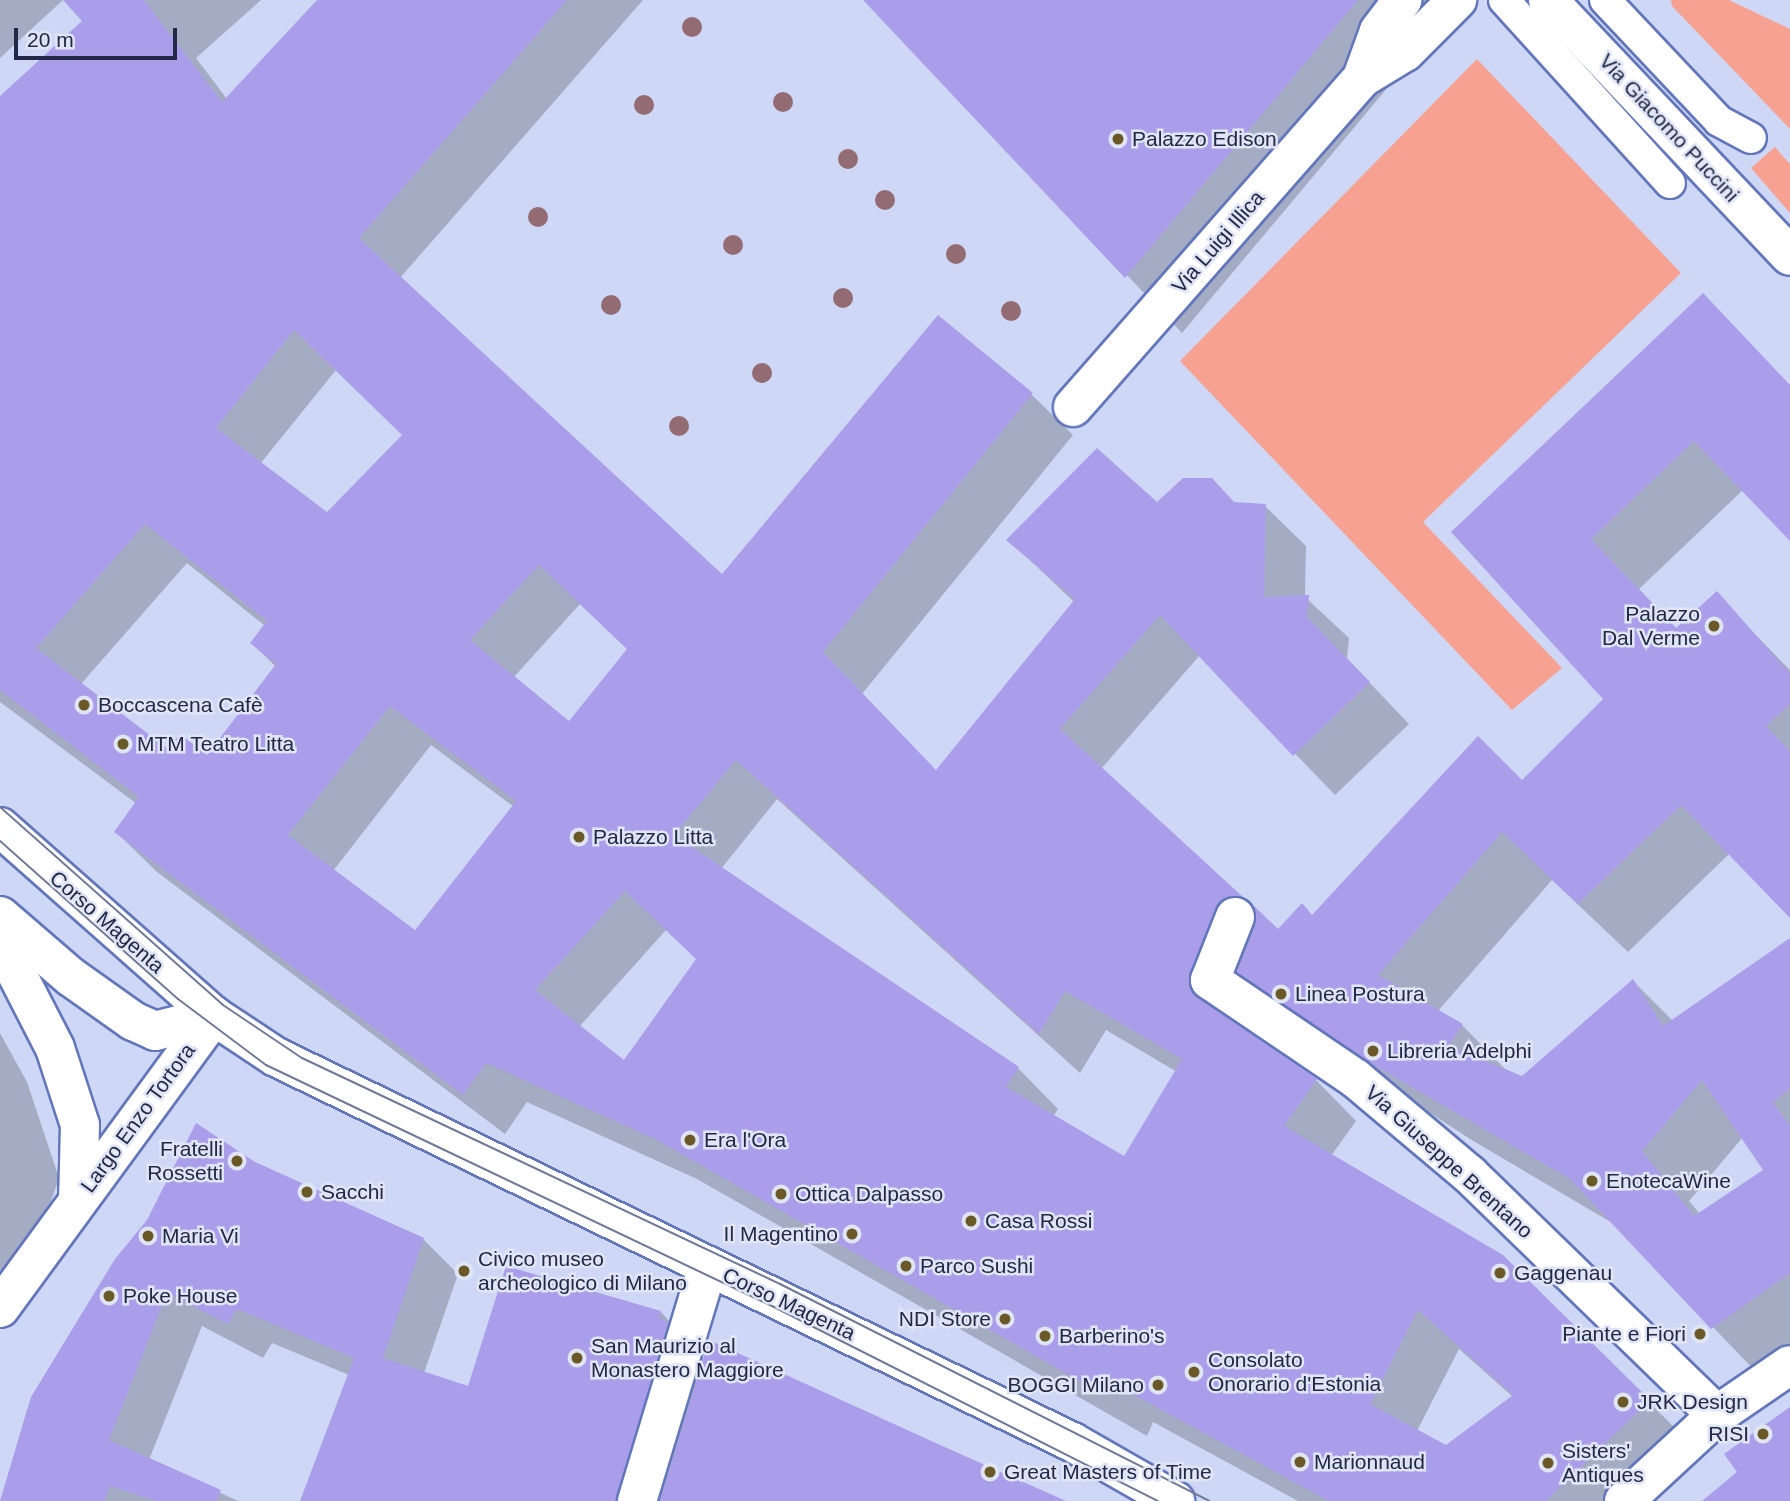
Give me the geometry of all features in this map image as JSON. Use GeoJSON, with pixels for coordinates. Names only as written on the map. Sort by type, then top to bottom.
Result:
{"type":"FeatureCollection","features":[{"type":"Feature","properties":{"kind":"street","name":"Via Luigi Illica"},"geometry":{"type":"LineString","coordinates":[[1362,78],[1379,31],[1402,0]]}},
{"type":"Feature","properties":{"kind":"street","name":"Via Luigi Illica"},"geometry":{"type":"LineString","coordinates":[[1073,407],[1362,78],[1405,52],[1457,0]]}},
{"type":"Feature","properties":{"kind":"street","name":"Via Giacomo Puccini"},"geometry":{"type":"LineString","coordinates":[[1548,0],[1790,256]]}},
{"type":"Feature","properties":{"kind":"street","name":"Corso Magenta"},"geometry":{"type":"LineString","coordinates":[[0,827],[214,1016],[338,1090],[1072,1441],[1175,1501]]}},
{"type":"Feature","properties":{"kind":"street"},"geometry":{"type":"LineString","coordinates":[[0,916],[71,977],[132,1021],[155,1031],[214,1016]]}},
{"type":"Feature","properties":{"kind":"street","name":"Via Giuseppe Brentano"},"geometry":{"type":"LineString","coordinates":[[1235,917],[1210,980],[1356,1079],[1469,1174],[1717,1415]]}},
{"type":"Feature","properties":{"kind":"street","name":"Largo Enzo Tortora"},"geometry":{"type":"LineString","coordinates":[[0,941],[55,1048],[80,1125],[78,1200]]}},
{"type":"Feature","properties":{"kind":"street","name":"Largo Enzo Tortora"},"geometry":{"type":"LineString","coordinates":[[78,1200],[214,1016]]}},
{"type":"Feature","properties":{"kind":"street"},"geometry":{"type":"LineString","coordinates":[[0,1308],[78,1200]]}},
{"type":"Feature","properties":{"kind":"street"},"geometry":{"type":"LineString","coordinates":[[637,1501],[708,1266]]}},
{"type":"Feature","properties":{"kind":"street"},"geometry":{"type":"LineString","coordinates":[[1624,1501],[1717,1415],[1790,1365]]}},
{"type":"Feature","properties":{"kind":"lane","name":"Via Giacomo Puccini"},"geometry":{"type":"LineString","coordinates":[[1504,0],[1671,183]]}},
{"type":"Feature","properties":{"kind":"lane","name":"Via Giacomo Puccini"},"geometry":{"type":"LineString","coordinates":[[1605,0],[1719,121],[1751,138]]}},
{"type":"Feature","properties":{"kind":"shaded area"},"geometry":{"type":"Polygon","coordinates":[[[1671,0],[1729,0],[1790,29],[1790,129],[1672,6],[1671,0]]]}},
{"type":"Feature","properties":{"kind":"shaded area"},"geometry":{"type":"Polygon","coordinates":[[[1477,59],[1681,273],[1423,522],[1562,668],[1512,710],[1180,361],[1477,59]]]}},
{"type":"Feature","properties":{"kind":"shaded area"},"geometry":{"type":"Polygon","coordinates":[[[1775,147],[1790,164],[1790,213],[1751,168],[1775,147]]]}},
{"type":"Feature","properties":{"kind":"building"},"geometry":{"type":"Polygon","coordinates":[[[63,0],[144,0],[222,102],[317,0],[567,0],[359,238],[722,574],[938,315],[1033,393],[823,652],[936,770],[1075,599],[1006,540],[1097,448],[1157,502],[1183,478],[1212,478],[1234,502],[1266,504],[1264,597],[1309,595],[1307,617],[1370,682],[1293,756],[1160,615],[1060,729],[1243,897],[1231,896],[1215,908],[1188,982],[1198,998],[1317,1079],[1284,1126],[1503,1255],[1650,1400],[1546,1501],[1329,1501],[1112,1383],[1106,1396],[655,1139],[486,1063],[463,1095],[114,832],[139,797],[0,690],[0,96],[82,21],[63,0]],[[294,330],[216,428],[327,512],[402,435],[294,330]],[[145,524],[36,648],[168,749],[180,734],[207,755],[276,664],[250,643],[267,621],[145,524]],[[539,565],[470,640],[569,721],[627,649],[539,565]],[[390,706],[288,835],[415,930],[516,801],[390,706]],[[736,760],[674,835],[1019,1067],[1006,1087],[1124,1156],[1182,1059],[1065,991],[1039,1034],[736,760]],[[625,891],[535,990],[624,1060],[696,959],[625,891]],[[1418,1310],[1370,1404],[1446,1445],[1513,1395],[1418,1310]]]}},
{"type":"Feature","properties":{"kind":"building","name":"Palazzo Edison"},"geometry":{"type":"Polygon","coordinates":[[[863,0],[1358,0],[1125,278],[863,0]]]}},
{"type":"Feature","properties":{"kind":"building"},"geometry":{"type":"Polygon","coordinates":[[[1703,293],[1790,385],[1790,541],[1694,441],[1591,539],[1676,628],[1717,591],[1790,674],[1790,704],[1766,726],[1790,752],[1790,918],[1681,805],[1578,904],[1502,832],[1378,975],[1463,1024],[1448,1046],[1522,1076],[1633,979],[1663,1026],[1790,938],[1790,1088],[1773,1103],[1790,1126],[1790,1273],[1711,1329],[1570,1179],[1372,1064],[1237,972],[1256,924],[1254,906],[1278,929],[1302,903],[1312,915],[1478,736],[1522,780],[1603,699],[1451,532],[1703,293]],[[1702,1080],[1642,1151],[1694,1216],[1763,1170],[1702,1080]]]}},
{"type":"Feature","properties":{"kind":"building"},"geometry":{"type":"Polygon","coordinates":[[[196,1123],[255,1162],[424,1238],[383,1358],[468,1386],[506,1266],[661,1311],[659,1318],[668,1322],[616,1501],[300,1501],[354,1358],[237,1309],[228,1324],[167,1293],[109,1440],[221,1490],[216,1501],[156,1501],[110,1486],[104,1501],[0,1501],[31,1397],[115,1259],[147,1220],[196,1123]]]}},
{"type":"Feature","properties":{"kind":"building"},"geometry":{"type":"Polygon","coordinates":[[[709,1340],[938,1444],[1066,1501],[660,1501],[709,1340]]]}},
{"type":"Feature","properties":{"kind":"building"},"geometry":{"type":"Polygon","coordinates":[[[1790,1407],[1790,1501],[1702,1501],[1737,1472],[1724,1454],[1790,1407]]]}},
{"type":"Feature","properties":{"kind":"tram line"},"geometry":{"type":"LineString","coordinates":[[0,807],[223,1005],[302,1058],[780,1284],[1209,1501]]}},
{"type":"Feature","properties":{"kind":"tram line"},"geometry":{"type":"LineString","coordinates":[[0,841],[178,999],[266,1065],[772,1306],[1158,1501]]}},
{"type":"Feature","properties":{"kind":"place","name":"Palazzo Edison"},"geometry":{"type":"Point","coordinates":[1118,139]}},
{"type":"Feature","properties":{"kind":"place","name":"Palazzo Dal Verme"},"geometry":{"type":"Point","coordinates":[1714,626]}},
{"type":"Feature","properties":{"kind":"place","name":"Boccascena Cafè"},"geometry":{"type":"Point","coordinates":[84,705]}},
{"type":"Feature","properties":{"kind":"place","name":"MTM Teatro Litta"},"geometry":{"type":"Point","coordinates":[123,744]}},
{"type":"Feature","properties":{"kind":"place","name":"Palazzo Litta"},"geometry":{"type":"Point","coordinates":[579,837]}},
{"type":"Feature","properties":{"kind":"place","name":"Linea Postura"},"geometry":{"type":"Point","coordinates":[1281,994]}},
{"type":"Feature","properties":{"kind":"place","name":"Libreria Adelphi"},"geometry":{"type":"Point","coordinates":[1373,1051]}},
{"type":"Feature","properties":{"kind":"place","name":"Era l'Ora"},"geometry":{"type":"Point","coordinates":[690,1140]}},
{"type":"Feature","properties":{"kind":"place","name":"Fratelli Rossetti"},"geometry":{"type":"Point","coordinates":[237,1161]}},
{"type":"Feature","properties":{"kind":"place","name":"EnotecaWine"},"geometry":{"type":"Point","coordinates":[1592,1181]}},
{"type":"Feature","properties":{"kind":"place","name":"Sacchi"},"geometry":{"type":"Point","coordinates":[307,1192]}},
{"type":"Feature","properties":{"kind":"place","name":"Ottica Dalpasso"},"geometry":{"type":"Point","coordinates":[781,1194]}},
{"type":"Feature","properties":{"kind":"place","name":"Casa Rossi"},"geometry":{"type":"Point","coordinates":[971,1221]}},
{"type":"Feature","properties":{"kind":"place","name":"Il Magentino"},"geometry":{"type":"Point","coordinates":[852,1234]}},
{"type":"Feature","properties":{"kind":"place","name":"Maria Vi"},"geometry":{"type":"Point","coordinates":[148,1236]}},
{"type":"Feature","properties":{"kind":"place","name":"Parco Sushi"},"geometry":{"type":"Point","coordinates":[906,1266]}},
{"type":"Feature","properties":{"kind":"place","name":"Civico museo archeologico di Milano"},"geometry":{"type":"Point","coordinates":[464,1271]}},
{"type":"Feature","properties":{"kind":"place","name":"Gaggenau"},"geometry":{"type":"Point","coordinates":[1500,1273]}},
{"type":"Feature","properties":{"kind":"place","name":"Poke House"},"geometry":{"type":"Point","coordinates":[109,1296]}},
{"type":"Feature","properties":{"kind":"place","name":"NDI Store"},"geometry":{"type":"Point","coordinates":[1005,1319]}},
{"type":"Feature","properties":{"kind":"place","name":"Piante e Fiori"},"geometry":{"type":"Point","coordinates":[1700,1334]}},
{"type":"Feature","properties":{"kind":"place","name":"Barberino's"},"geometry":{"type":"Point","coordinates":[1045,1336]}},
{"type":"Feature","properties":{"kind":"place","name":"San Maurizio al Monastero Maggiore"},"geometry":{"type":"Point","coordinates":[577,1358]}},
{"type":"Feature","properties":{"kind":"place","name":"Consolato Onorario d'Estonia"},"geometry":{"type":"Point","coordinates":[1194,1372]}},
{"type":"Feature","properties":{"kind":"place","name":"BOGGI Milano"},"geometry":{"type":"Point","coordinates":[1158,1385]}},
{"type":"Feature","properties":{"kind":"place","name":"JRK Design"},"geometry":{"type":"Point","coordinates":[1623,1402]}},
{"type":"Feature","properties":{"kind":"place","name":"RISI"},"geometry":{"type":"Point","coordinates":[1763,1434]}},
{"type":"Feature","properties":{"kind":"place","name":"Marionnaud"},"geometry":{"type":"Point","coordinates":[1300,1462]}},
{"type":"Feature","properties":{"kind":"place","name":"Sisters' Antiques"},"geometry":{"type":"Point","coordinates":[1548,1463]}},
{"type":"Feature","properties":{"kind":"place","name":"Great Masters of Time"},"geometry":{"type":"Point","coordinates":[990,1472]}}]}
